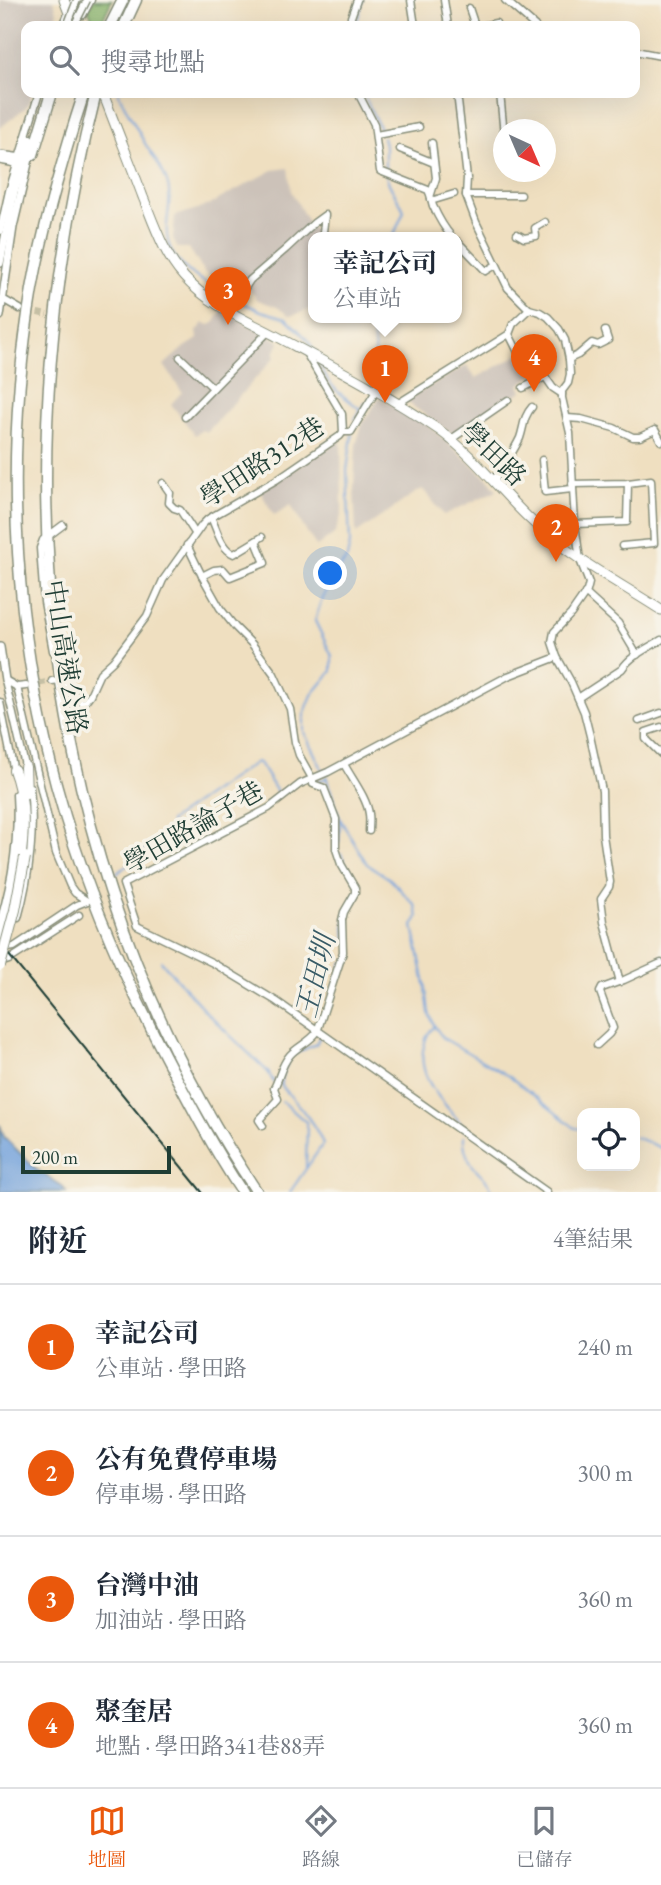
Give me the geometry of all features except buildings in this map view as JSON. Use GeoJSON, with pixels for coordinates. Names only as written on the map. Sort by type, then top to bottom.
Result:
{"type":"FeatureCollection","features":[{"type":"Feature","properties":{"kind":"highway"},"geometry":{"type":"LineString","coordinates":[[112,21],[123,0]]}},
{"type":"Feature","properties":{"kind":"highway"},"geometry":{"type":"LineString","coordinates":[[126,21],[136,0]]}},
{"type":"Feature","properties":{"kind":"highway","name":"中山高速公路"},"geometry":{"type":"LineString","coordinates":[[90,98],[57,178],[40,246],[21,372],[16,488],[24,626],[46,744],[87,881],[127,979],[148,1022],[207,1136],[242,1192]]}},
{"type":"Feature","properties":{"kind":"highway","name":"中山高速公路"},"geometry":{"type":"LineString","coordinates":[[91,98],[50,248],[30,387],[27,516],[39,656],[56,741],[75,814],[112,917],[146,996],[188,1078],[217,1130],[257,1192]]}},
{"type":"Feature","properties":{"kind":"highway"},"geometry":{"type":"LineString","coordinates":[[2,964],[21,884],[27,831],[25,767]]}},
{"type":"Feature","properties":{"kind":"highway"},"geometry":{"type":"LineString","coordinates":[[0,937],[23,857],[22,810],[19,782],[14,770]]}},
{"type":"Feature","properties":{"kind":"main road"},"geometry":{"type":"LineString","coordinates":[[64,0],[73,21]]}},
{"type":"Feature","properties":{"kind":"main road"},"geometry":{"type":"LineString","coordinates":[[94,98],[169,257],[188,282],[205,296],[305,352]]}},
{"type":"Feature","properties":{"kind":"main road","name":"學田路"},"geometry":{"type":"LineString","coordinates":[[305,352],[376,391],[442,432],[473,460],[533,523],[558,544],[661,610]]}},
{"type":"Feature","properties":{"kind":"street"},"geometry":{"type":"LineString","coordinates":[[66,21],[69,12],[82,0]]}},
{"type":"Feature","properties":{"kind":"street"},"geometry":{"type":"LineString","coordinates":[[68,21],[82,0]]}},
{"type":"Feature","properties":{"kind":"street"},"geometry":{"type":"LineString","coordinates":[[76,21],[82,0]]}},
{"type":"Feature","properties":{"kind":"street"},"geometry":{"type":"LineString","coordinates":[[351,21],[357,0]]}},
{"type":"Feature","properties":{"kind":"street"},"geometry":{"type":"LineString","coordinates":[[411,0],[414,21]]}},
{"type":"Feature","properties":{"kind":"street"},"geometry":{"type":"LineString","coordinates":[[444,0],[447,21]]}},
{"type":"Feature","properties":{"kind":"street"},"geometry":{"type":"LineString","coordinates":[[505,0],[529,21]]}},
{"type":"Feature","properties":{"kind":"street"},"geometry":{"type":"LineString","coordinates":[[469,8],[473,21]]}},
{"type":"Feature","properties":{"kind":"street"},"geometry":{"type":"LineString","coordinates":[[640,52],[661,56]]}},
{"type":"Feature","properties":{"kind":"street"},"geometry":{"type":"LineString","coordinates":[[0,263],[11,203],[43,98]]}},
{"type":"Feature","properties":{"kind":"street"},"geometry":{"type":"LineString","coordinates":[[0,160],[24,161],[35,155],[52,98]]}},
{"type":"Feature","properties":{"kind":"street"},"geometry":{"type":"LineString","coordinates":[[361,98],[374,124],[380,171],[428,190],[448,232]]}},
{"type":"Feature","properties":{"kind":"street"},"geometry":{"type":"LineString","coordinates":[[458,98],[467,178],[466,195],[476,222],[508,288],[529,309],[548,317],[559,329],[565,340],[569,359],[570,374],[562,394],[570,433],[572,486],[580,560],[589,583],[571,614],[554,632],[552,642],[584,712],[602,792],[603,835],[610,881],[601,899],[604,922],[620,982]]}},
{"type":"Feature","properties":{"kind":"street"},"geometry":{"type":"LineString","coordinates":[[500,98],[502,119]]}},
{"type":"Feature","properties":{"kind":"street"},"geometry":{"type":"LineString","coordinates":[[376,135],[419,127]]}},
{"type":"Feature","properties":{"kind":"street"},"geometry":{"type":"LineString","coordinates":[[431,196],[436,178],[432,143]]}},
{"type":"Feature","properties":{"kind":"street"},"geometry":{"type":"LineString","coordinates":[[400,149],[434,163]]}},
{"type":"Feature","properties":{"kind":"street"},"geometry":{"type":"LineString","coordinates":[[0,155],[24,161]]}},
{"type":"Feature","properties":{"kind":"street"},"geometry":{"type":"LineString","coordinates":[[0,231],[9,191],[24,161]]}},
{"type":"Feature","properties":{"kind":"street"},"geometry":{"type":"LineString","coordinates":[[0,316],[24,161]]}},
{"type":"Feature","properties":{"kind":"street"},"geometry":{"type":"LineString","coordinates":[[431,196],[434,200],[454,194]]}},
{"type":"Feature","properties":{"kind":"street"},"geometry":{"type":"LineString","coordinates":[[466,195],[521,195]]}},
{"type":"Feature","properties":{"kind":"street"},"geometry":{"type":"LineString","coordinates":[[231,309],[250,280],[325,215],[323,232]]}},
{"type":"Feature","properties":{"kind":"street"},"geometry":{"type":"LineString","coordinates":[[517,234],[524,238],[536,236],[535,228],[545,222]]}},
{"type":"Feature","properties":{"kind":"street"},"geometry":{"type":"LineString","coordinates":[[462,247],[486,271],[496,265]]}},
{"type":"Feature","properties":{"kind":"street"},"geometry":{"type":"LineString","coordinates":[[3,295],[20,309]]}},
{"type":"Feature","properties":{"kind":"street"},"geometry":{"type":"LineString","coordinates":[[397,404],[509,334],[513,324],[529,309]]}},
{"type":"Feature","properties":{"kind":"street"},"geometry":{"type":"LineString","coordinates":[[569,359],[592,343],[598,345],[608,340],[605,331]]}},
{"type":"Feature","properties":{"kind":"street"},"geometry":{"type":"LineString","coordinates":[[185,417],[268,332]]}},
{"type":"Feature","properties":{"kind":"street"},"geometry":{"type":"LineString","coordinates":[[509,334],[526,362],[536,367],[553,388],[562,394]]}},
{"type":"Feature","properties":{"kind":"street","name":"學田路312巷"},"geometry":{"type":"LineString","coordinates":[[77,734],[83,704],[100,673],[113,661],[147,616],[163,580],[195,533],[211,517],[276,480],[343,432],[342,414],[305,352]]}},
{"type":"Feature","properties":{"kind":"street"},"geometry":{"type":"LineString","coordinates":[[180,357],[213,388]]}},
{"type":"Feature","properties":{"kind":"street"},"geometry":{"type":"LineString","coordinates":[[523,388],[545,377]]}},
{"type":"Feature","properties":{"kind":"street"},"geometry":{"type":"LineString","coordinates":[[343,432],[351,432],[376,391]]}},
{"type":"Feature","properties":{"kind":"street"},"geometry":{"type":"LineString","coordinates":[[450,440],[508,400]]}},
{"type":"Feature","properties":{"kind":"street"},"geometry":{"type":"LineString","coordinates":[[493,482],[516,446],[526,414],[532,407]]}},
{"type":"Feature","properties":{"kind":"street"},"geometry":{"type":"LineString","coordinates":[[567,418],[614,428],[633,437],[640,437],[655,430],[661,441]]}},
{"type":"Feature","properties":{"kind":"street"},"geometry":{"type":"LineString","coordinates":[[542,460],[545,492],[572,486],[651,480],[654,543],[622,546]]}},
{"type":"Feature","properties":{"kind":"street"},"geometry":{"type":"LineString","coordinates":[[163,483],[170,493],[169,503],[180,510],[195,533]]}},
{"type":"Feature","properties":{"kind":"street"},"geometry":{"type":"LineString","coordinates":[[575,524],[626,522],[628,483]]}},
{"type":"Feature","properties":{"kind":"street"},"geometry":{"type":"LineString","coordinates":[[202,576],[223,569],[230,577],[265,563],[259,539],[234,554],[229,552],[211,517]]}},
{"type":"Feature","properties":{"kind":"street"},"geometry":{"type":"LineString","coordinates":[[63,525],[43,540],[40,548],[44,602],[56,680],[83,704]]}},
{"type":"Feature","properties":{"kind":"street"},"geometry":{"type":"LineString","coordinates":[[187,545],[220,608],[274,674],[290,709],[299,755],[313,784],[324,788],[328,797],[336,819],[339,856],[355,888],[342,919],[343,952],[317,1031],[312,1039],[292,1052],[283,1064],[274,1088],[278,1099],[259,1120],[263,1126]]}},
{"type":"Feature","properties":{"kind":"street"},"geometry":{"type":"LineString","coordinates":[[585,593],[618,623],[637,655]]}},
{"type":"Feature","properties":{"kind":"street"},"geometry":{"type":"LineString","coordinates":[[578,698],[661,640]]}},
{"type":"Feature","properties":{"kind":"street"},"geometry":{"type":"LineString","coordinates":[[0,648],[3,680],[29,782],[33,809],[27,884],[10,948],[2,964]]}},
{"type":"Feature","properties":{"kind":"street","name":"學田路論子巷"},"geometry":{"type":"LineString","coordinates":[[547,1192],[276,1001],[213,963],[137,926],[123,884],[269,808],[300,784],[344,764],[508,676],[557,657]]}},
{"type":"Feature","properties":{"kind":"street"},"geometry":{"type":"LineString","coordinates":[[56,680],[73,672]]}},
{"type":"Feature","properties":{"kind":"street"},"geometry":{"type":"LineString","coordinates":[[3,680],[17,687],[26,686]]}},
{"type":"Feature","properties":{"kind":"street"},"geometry":{"type":"LineString","coordinates":[[0,949],[14,947],[87,901],[70,886],[56,853],[17,687]]}},
{"type":"Feature","properties":{"kind":"street"},"geometry":{"type":"LineString","coordinates":[[0,702],[14,770],[17,821],[12,878],[0,922]]}},
{"type":"Feature","properties":{"kind":"street"},"geometry":{"type":"LineString","coordinates":[[639,721],[661,713]]}},
{"type":"Feature","properties":{"kind":"street"},"geometry":{"type":"LineString","coordinates":[[661,727],[646,732],[646,739],[661,754]]}},
{"type":"Feature","properties":{"kind":"street"},"geometry":{"type":"LineString","coordinates":[[344,764],[365,799],[369,813],[369,831]]}},
{"type":"Feature","properties":{"kind":"street"},"geometry":{"type":"LineString","coordinates":[[2,964],[79,915]]}},
{"type":"Feature","properties":{"kind":"street"},"geometry":{"type":"LineString","coordinates":[[597,1045],[613,1028],[600,992],[606,986],[661,963]]}},
{"type":"Feature","properties":{"kind":"shaded area"},"geometry":{"type":"Polygon","coordinates":[[[0,0],[54,0],[56,21],[21,21],[21,98],[30,98],[27,106],[0,128],[0,0]]]}},
{"type":"Feature","properties":{"kind":"shaded area"},"geometry":{"type":"Polygon","coordinates":[[[288,168],[291,191],[316,232],[308,232],[308,310],[290,316],[277,307],[258,300],[242,281],[222,285],[204,272],[189,248],[177,248],[173,238],[175,216],[207,206],[273,170],[288,168]]]}},
{"type":"Feature","properties":{"kind":"shaded area"},"geometry":{"type":"Polygon","coordinates":[[[222,310],[279,343],[275,357],[207,432],[202,430],[195,435],[171,404],[182,392],[164,365],[198,339],[197,331],[204,323],[210,325],[215,322],[222,310]]]}},
{"type":"Feature","properties":{"kind":"shaded area"},"geometry":{"type":"Polygon","coordinates":[[[520,354],[540,370],[519,385],[522,391],[454,435],[407,402],[467,365],[476,378],[520,354]]]}},
{"type":"Feature","properties":{"kind":"shaded area"},"geometry":{"type":"Polygon","coordinates":[[[379,398],[422,420],[497,490],[444,515],[423,489],[356,534],[356,445],[362,425],[379,398]]]}},
{"type":"Feature","properties":{"kind":"shaded area"},"geometry":{"type":"Polygon","coordinates":[[[339,441],[342,513],[335,533],[317,547],[291,505],[274,515],[261,493],[339,441]]]}},
{"type":"Feature","properties":{"kind":"green space"},"geometry":{"type":"Polygon","coordinates":[[[93,0],[112,0],[102,21],[93,21],[88,9],[93,0]]]}},
{"type":"Feature","properties":{"kind":"water"},"geometry":{"type":"Polygon","coordinates":[[[0,1125],[4,1137],[37,1170],[62,1186],[66,1192],[0,1192],[0,1125]]]}},
{"type":"Feature","properties":{"kind":"waterway","name":"王田圳"},"geometry":{"type":"LineString","coordinates":[[357,21],[363,0]]}},
{"type":"Feature","properties":{"kind":"waterway"},"geometry":{"type":"LineString","coordinates":[[121,98],[167,182],[168,239],[172,251],[188,271],[234,299]]}},
{"type":"Feature","properties":{"kind":"waterway","name":"王田圳"},"geometry":{"type":"LineString","coordinates":[[365,98],[381,131]]}},
{"type":"Feature","properties":{"kind":"waterway","name":"王田圳"},"geometry":{"type":"LineString","coordinates":[[383,137],[385,169]]}},
{"type":"Feature","properties":{"kind":"waterway","name":"王田圳"},"geometry":{"type":"LineString","coordinates":[[386,175],[404,211],[395,232]]}},
{"type":"Feature","properties":{"kind":"waterway"},"geometry":{"type":"LineString","coordinates":[[239,301],[286,318],[309,341],[315,353]]}},
{"type":"Feature","properties":{"kind":"waterway","name":"王田圳"},"geometry":{"type":"LineString","coordinates":[[372,323],[377,369],[372,385]]}},
{"type":"Feature","properties":{"kind":"waterway"},"geometry":{"type":"LineString","coordinates":[[320,365],[337,391],[360,409]]}},
{"type":"Feature","properties":{"kind":"waterway","name":"王田圳"},"geometry":{"type":"LineString","coordinates":[[355,419],[365,403]]}},
{"type":"Feature","properties":{"kind":"waterway"},"geometry":{"type":"LineString","coordinates":[[323,771],[304,732],[304,715],[312,695],[332,671],[332,656],[315,621],[332,578],[347,558],[350,543],[347,470],[352,435]]}},
{"type":"Feature","properties":{"kind":"waterway"},"geometry":{"type":"LineString","coordinates":[[108,858],[114,876],[171,827],[170,821],[256,762],[279,795]]}},
{"type":"Feature","properties":{"kind":"waterway"},"geometry":{"type":"LineString","coordinates":[[326,776],[340,819],[367,864],[390,879],[415,905],[418,917],[413,926],[429,1013],[435,1027],[443,1038],[510,1077],[577,1128]]}},
{"type":"Feature","properties":{"kind":"waterway"},"geometry":{"type":"LineString","coordinates":[[317,781],[327,778]]}},
{"type":"Feature","properties":{"kind":"waterway","name":"王田圳"},"geometry":{"type":"LineString","coordinates":[[339,842],[340,819]]}},
{"type":"Feature","properties":{"kind":"waterway","name":"王田圳"},"geometry":{"type":"LineString","coordinates":[[341,854],[347,868]]}},
{"type":"Feature","properties":{"kind":"waterway","name":"王田圳"},"geometry":{"type":"LineString","coordinates":[[346,943],[345,921],[348,911]]}},
{"type":"Feature","properties":{"kind":"waterway"},"geometry":{"type":"LineString","coordinates":[[161,961],[207,1013],[268,1072],[274,1083]]}},
{"type":"Feature","properties":{"kind":"waterway","name":"王田圳"},"geometry":{"type":"LineString","coordinates":[[336,984],[343,962]]}},
{"type":"Feature","properties":{"kind":"waterway"},"geometry":{"type":"LineString","coordinates":[[434,1027],[424,1046],[424,1069],[434,1090],[464,1130]]}},
{"type":"Feature","properties":{"kind":"waterway","name":"王田圳"},"geometry":{"type":"LineString","coordinates":[[294,1054],[316,1044],[320,1036]]}},
{"type":"Feature","properties":{"kind":"waterway","name":"王田圳"},"geometry":{"type":"LineString","coordinates":[[287,1064],[281,1085],[310,1120],[323,1144],[290,1192]]}},
{"type":"Feature","properties":{"kind":"waterway"},"geometry":{"type":"LineString","coordinates":[[282,1101],[307,1123],[306,1167]]}},
{"type":"Feature","properties":{"kind":"waterway"},"geometry":{"type":"LineString","coordinates":[[464,1136],[468,1158],[490,1185],[488,1192]]}},
{"type":"Feature","properties":{"kind":"waterway"},"geometry":{"type":"LineString","coordinates":[[640,1139],[661,1148]]}},
{"type":"Feature","properties":{"kind":"tunnel"},"geometry":{"type":"LineString","coordinates":[[20,309],[47,315]]}},
{"type":"Feature","properties":{"kind":"tunnel"},"geometry":{"type":"LineString","coordinates":[[31,685],[52,681]]}},
{"type":"Feature","properties":{"kind":"railway"},"geometry":{"type":"LineString","coordinates":[[0,944],[202,1192]]}},
{"type":"Feature","properties":{"kind":"place","name":"台灣中油"},"geometry":{"type":"Point","coordinates":[228,325]}},
{"type":"Feature","properties":{"kind":"place","name":"聚奎居"},"geometry":{"type":"Point","coordinates":[534,392]}},
{"type":"Feature","properties":{"kind":"place","name":"幸記公司"},"geometry":{"type":"Point","coordinates":[385,403]}},
{"type":"Feature","properties":{"kind":"place","name":"公有免費停車場"},"geometry":{"type":"Point","coordinates":[556,562]}}]}
